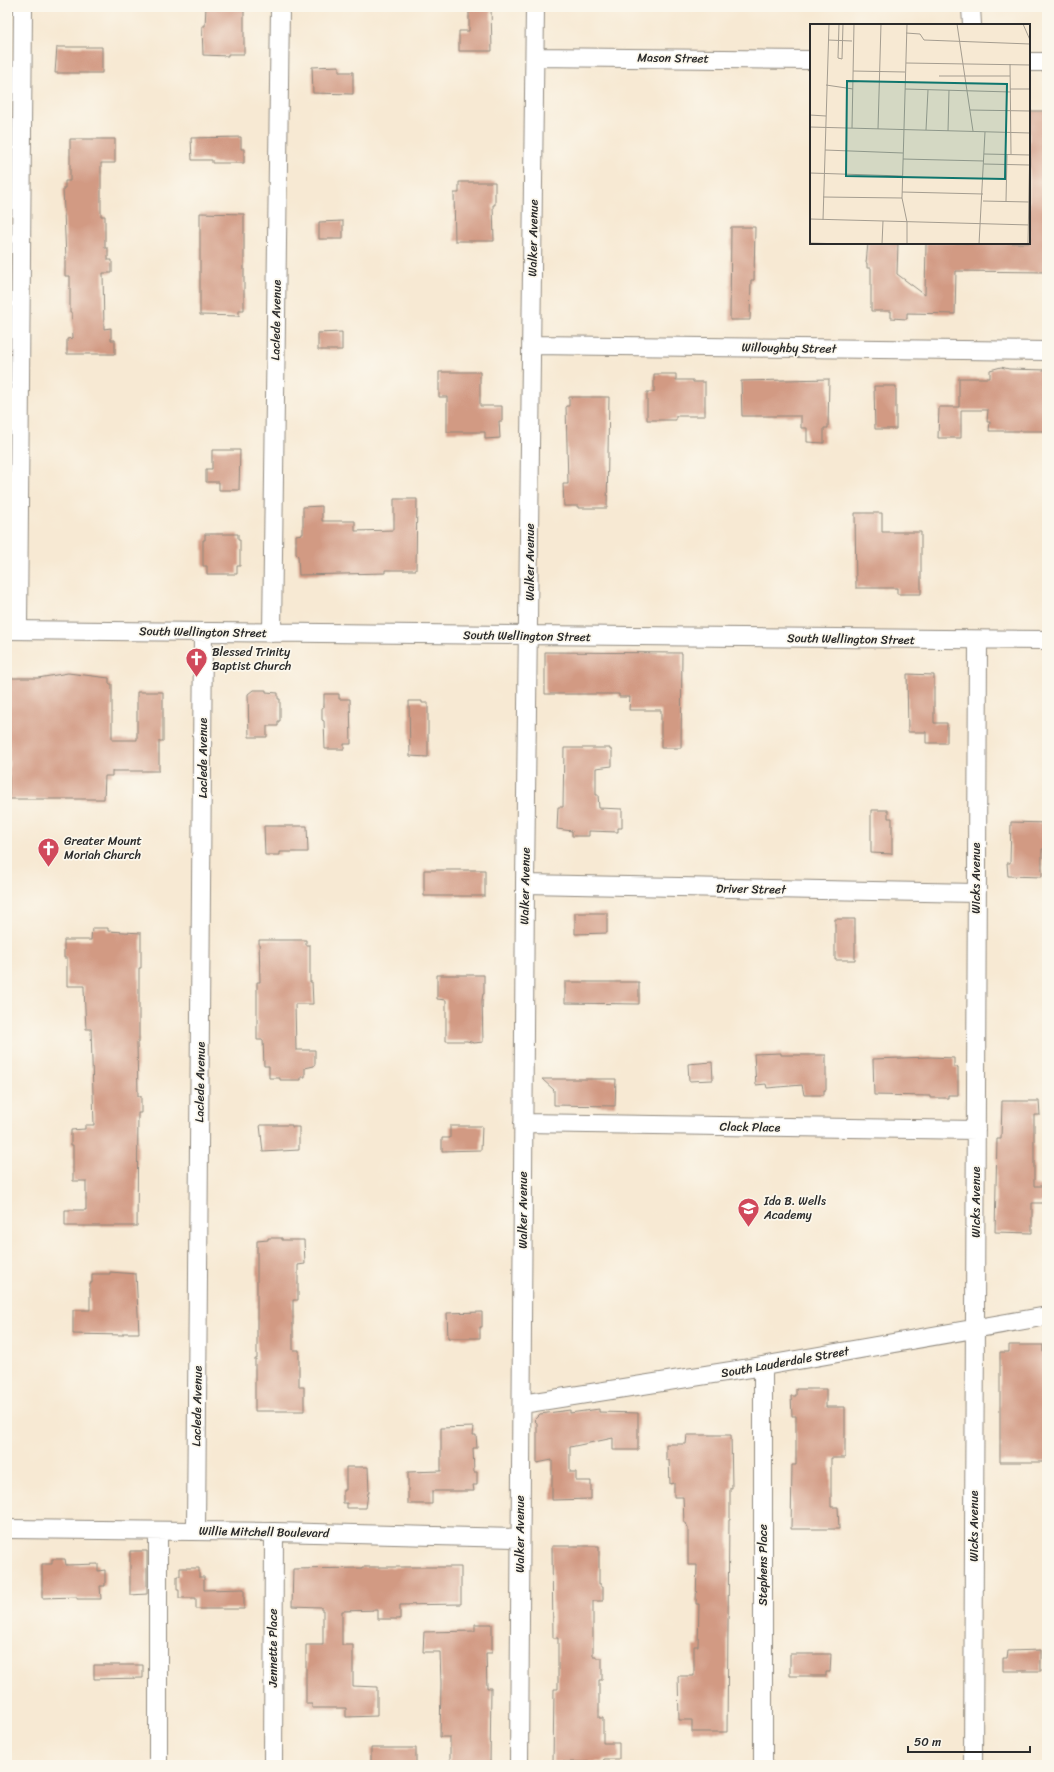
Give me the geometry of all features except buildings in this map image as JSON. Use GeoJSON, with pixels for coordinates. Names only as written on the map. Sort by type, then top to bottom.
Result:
{"type":"FeatureCollection","features":[{"type":"Feature","properties":{"kind":"street"},"geometry":{"type":"LineString","coordinates":[[12,630],[23,7]]}},
{"type":"Feature","properties":{"kind":"street","name":"Laclede Avenue"},"geometry":{"type":"LineString","coordinates":[[272,633],[280,7]]}},
{"type":"Feature","properties":{"kind":"street","name":"Walker Avenue"},"geometry":{"type":"LineString","coordinates":[[519,1765],[525,884],[535,7]]}},
{"type":"Feature","properties":{"kind":"street"},"geometry":{"type":"LineString","coordinates":[[971,7],[972,24]]}},
{"type":"Feature","properties":{"kind":"street","name":"Mason Street"},"geometry":{"type":"LineString","coordinates":[[534,57],[810,60]]}},
{"type":"Feature","properties":{"kind":"street"},"geometry":{"type":"LineString","coordinates":[[1030,62],[1047,62]]}},
{"type":"Feature","properties":{"kind":"street","name":"Willoughby Street"},"geometry":{"type":"LineString","coordinates":[[532,345],[1047,351]]}},
{"type":"Feature","properties":{"kind":"street","name":"South Wellington Street"},"geometry":{"type":"LineString","coordinates":[[12,630],[1047,640]]}},
{"type":"Feature","properties":{"kind":"street","name":"Laclede Avenue"},"geometry":{"type":"LineString","coordinates":[[196,1531],[203,632]]}},
{"type":"Feature","properties":{"kind":"street","name":"Wicks Avenue"},"geometry":{"type":"LineString","coordinates":[[972,1765],[976,1328],[976,893],[978,640]]}},
{"type":"Feature","properties":{"kind":"street","name":"Driver Street"},"geometry":{"type":"LineString","coordinates":[[525,884],[976,893]]}},
{"type":"Feature","properties":{"kind":"street","name":"Clack Place"},"geometry":{"type":"LineString","coordinates":[[523,1123],[976,1130]]}},
{"type":"Feature","properties":{"kind":"street","name":"South Lauderdale Street"},"geometry":{"type":"LineString","coordinates":[[522,1404],[763,1366],[1047,1316]]}},
{"type":"Feature","properties":{"kind":"street","name":"Stephens Place"},"geometry":{"type":"LineString","coordinates":[[763,1366],[763,1765]]}},
{"type":"Feature","properties":{"kind":"street","name":"Willie Mitchell Boulevard"},"geometry":{"type":"LineString","coordinates":[[7,1529],[274,1532],[520,1538]]}},
{"type":"Feature","properties":{"kind":"street"},"geometry":{"type":"LineString","coordinates":[[158,1531],[158,1765]]}},
{"type":"Feature","properties":{"kind":"street","name":"Jennette Place"},"geometry":{"type":"LineString","coordinates":[[273,1765],[274,1532]]}},
{"type":"Feature","properties":{"kind":"place","name":"Blessed Trinity Baptist Church"},"geometry":{"type":"Point","coordinates":[196,678]}},
{"type":"Feature","properties":{"kind":"place","name":"Greater Mount Moriah Church"},"geometry":{"type":"Point","coordinates":[48,868]}},
{"type":"Feature","properties":{"kind":"place","name":"Ida B. Wells Academy"},"geometry":{"type":"Point","coordinates":[749,1228]}}]}
